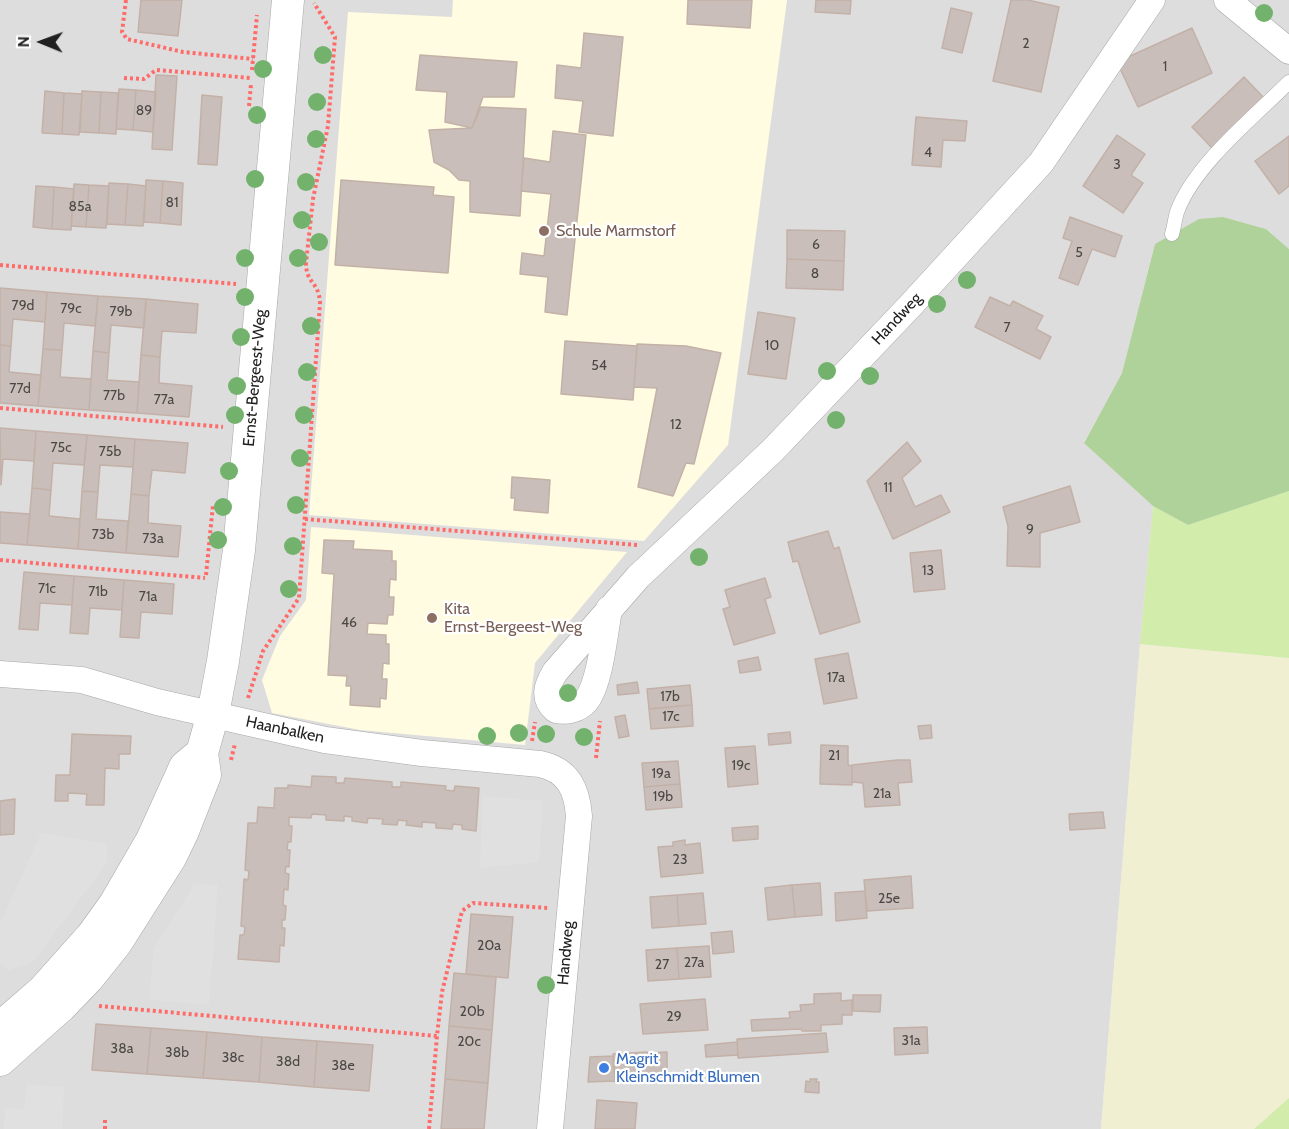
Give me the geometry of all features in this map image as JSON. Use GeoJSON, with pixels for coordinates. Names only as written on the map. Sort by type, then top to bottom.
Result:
{"type":"FeatureCollection","features":[{"type":"Feature","properties":{"kind":"street","name":"Ernst-Bergeest-Weg"},"geometry":{"type":"LineString","coordinates":[[0,1060],[62,1006],[88,978],[134,917],[170,858],[205,775],[202,753],[213,714],[223,661],[239,550],[288,0]]}},
{"type":"Feature","properties":{"kind":"street","name":"Handweg"},"geometry":{"type":"LineString","coordinates":[[546,696],[550,680],[555,672],[638,577],[779,444],[902,315],[1041,163],[1152,0]]}},
{"type":"Feature","properties":{"kind":"street"},"geometry":{"type":"LineString","coordinates":[[1227,0],[1289,51]]}},
{"type":"Feature","properties":{"kind":"street"},"geometry":{"type":"LineString","coordinates":[[546,696],[549,704],[556,710],[562,711],[572,710],[587,700],[598,669],[609,609]]}},
{"type":"Feature","properties":{"kind":"street","name":"Haanbalken"},"geometry":{"type":"LineString","coordinates":[[0,674],[82,681],[157,702],[288,732],[361,745],[548,765],[569,779]]}},
{"type":"Feature","properties":{"kind":"street","name":"Ernst-Bergeest-Weg"},"geometry":{"type":"LineString","coordinates":[[0,1028],[43,991],[92,936],[115,904],[152,840],[168,809],[185,767],[202,753]]}},
{"type":"Feature","properties":{"kind":"street","name":"Handweg"},"geometry":{"type":"LineString","coordinates":[[550,1129],[579,816],[577,797],[569,779]]}},
{"type":"Feature","properties":{"kind":"lane"},"geometry":{"type":"LineString","coordinates":[[1172,234],[1183,198],[1212,157],[1289,82]]}},
{"type":"Feature","properties":{"kind":"path"},"geometry":{"type":"LineString","coordinates":[[126,0],[123,32],[127,39],[183,52],[253,59]]}},
{"type":"Feature","properties":{"kind":"path"},"geometry":{"type":"LineString","coordinates":[[247,705],[264,651],[299,598],[320,303],[317,286],[306,273],[306,263],[314,191],[328,126],[335,37],[312,0]]}},
{"type":"Feature","properties":{"kind":"path"},"geometry":{"type":"LineString","coordinates":[[124,78],[144,79],[156,70],[251,78]]}},
{"type":"Feature","properties":{"kind":"path"},"geometry":{"type":"LineString","coordinates":[[0,265],[234,284]]}},
{"type":"Feature","properties":{"kind":"path"},"geometry":{"type":"LineString","coordinates":[[0,408],[222,427]]}},
{"type":"Feature","properties":{"kind":"path"},"geometry":{"type":"LineString","coordinates":[[305,519],[641,545]]}},
{"type":"Feature","properties":{"kind":"path"},"geometry":{"type":"LineString","coordinates":[[0,560],[205,578]]}},
{"type":"Feature","properties":{"kind":"path"},"geometry":{"type":"LineString","coordinates":[[530,762],[538,711],[546,696]]}},
{"type":"Feature","properties":{"kind":"path"},"geometry":{"type":"LineString","coordinates":[[587,700],[600,720],[596,758]]}},
{"type":"Feature","properties":{"kind":"path"},"geometry":{"type":"LineString","coordinates":[[429,1129],[442,992],[462,911],[473,903],[570,910]]}},
{"type":"Feature","properties":{"kind":"path"},"geometry":{"type":"LineString","coordinates":[[95,1006],[437,1036]]}},
{"type":"Feature","properties":{"kind":"path"},"geometry":{"type":"LineString","coordinates":[[105,1120],[105,1129]]}},
{"type":"Feature","properties":{"kind":"shaded area"},"geometry":{"type":"Polygon","coordinates":[[[0,0],[1289,0],[1289,249],[1266,229],[1223,217],[1155,244],[1122,373],[1084,442],[1153,506],[1101,1129],[0,1129],[0,0]]]}},
{"type":"Feature","properties":{"kind":"shaded area","name":"Schule Marmstorf"},"geometry":{"type":"Polygon","coordinates":[[[453,0],[787,0],[728,445],[644,541],[309,515],[348,12],[452,17],[453,0]]]}},
{"type":"Feature","properties":{"kind":"shaded area","name":"Kita Ernst-Bergeest-Weg"},"geometry":{"type":"Polygon","coordinates":[[[311,527],[627,552],[535,663],[525,745],[360,730],[272,713],[262,680],[280,636],[306,600],[311,527]]]}},
{"type":"Feature","properties":{"kind":"shaded area"},"geometry":{"type":"Polygon","coordinates":[[[483,796],[542,801],[539,862],[480,868],[483,796]]]}},
{"type":"Feature","properties":{"kind":"shaded area"},"geometry":{"type":"Polygon","coordinates":[[[41,833],[107,844],[107,863],[33,962],[8,970],[0,963],[0,924],[41,833]]]}},
{"type":"Feature","properties":{"kind":"shaded area"},"geometry":{"type":"Polygon","coordinates":[[[194,884],[218,885],[209,1005],[149,1000],[154,948],[194,884]]]}},
{"type":"Feature","properties":{"kind":"shaded area"},"geometry":{"type":"Polygon","coordinates":[[[27,1084],[64,1087],[62,1129],[4,1129],[5,1108],[24,1109],[27,1084]]]}},
{"type":"Feature","properties":{"kind":"green space"},"geometry":{"type":"Polygon","coordinates":[[[1223,217],[1266,229],[1289,249],[1289,491],[1188,525],[1153,506],[1084,443],[1122,373],[1155,244],[1199,219],[1223,217]]]}},
{"type":"Feature","properties":{"kind":"green space"},"geometry":{"type":"Polygon","coordinates":[[[1289,491],[1289,658],[1140,644],[1153,506],[1188,525],[1289,491]]]}},
{"type":"Feature","properties":{"kind":"green space"},"geometry":{"type":"Polygon","coordinates":[[[1140,644],[1289,658],[1289,1098],[1254,1129],[1101,1129],[1140,644]]]}},
{"type":"Feature","properties":{"kind":"green space"},"geometry":{"type":"Polygon","coordinates":[[[1289,1098],[1289,1129],[1254,1129],[1289,1098]]]}},
{"type":"Feature","properties":{"kind":"building"},"geometry":{"type":"Polygon","coordinates":[[[141,0],[182,0],[178,36],[138,32],[141,0]]]}},
{"type":"Feature","properties":{"kind":"building"},"geometry":{"type":"Polygon","coordinates":[[[688,0],[752,0],[750,28],[687,24],[688,0]]]}},
{"type":"Feature","properties":{"kind":"building"},"geometry":{"type":"Polygon","coordinates":[[[816,0],[851,0],[850,14],[815,12],[816,0]]]}},
{"type":"Feature","properties":{"kind":"building"},"geometry":{"type":"Polygon","coordinates":[[[1011,0],[1028,0],[1059,7],[1041,92],[993,81],[1011,0]]]}},
{"type":"Feature","properties":{"kind":"building"},"geometry":{"type":"Polygon","coordinates":[[[951,8],[972,13],[962,53],[942,48],[951,8]]]}},
{"type":"Feature","properties":{"kind":"building"},"geometry":{"type":"Polygon","coordinates":[[[1192,28],[1212,73],[1138,107],[1117,62],[1192,28]]]}},
{"type":"Feature","properties":{"kind":"building"},"geometry":{"type":"Polygon","coordinates":[[[584,33],[623,37],[613,136],[579,132],[583,101],[555,98],[557,65],[581,68],[584,33]]]}},
{"type":"Feature","properties":{"kind":"building"},"geometry":{"type":"Polygon","coordinates":[[[420,55],[517,62],[514,97],[483,97],[472,128],[445,122],[447,92],[416,90],[420,55]]]}},
{"type":"Feature","properties":{"kind":"building"},"geometry":{"type":"Polygon","coordinates":[[[156,75],[177,76],[172,150],[152,149],[156,75]]]}},
{"type":"Feature","properties":{"kind":"building"},"geometry":{"type":"Polygon","coordinates":[[[1244,77],[1264,98],[1212,148],[1192,127],[1244,77]]]}},
{"type":"Feature","properties":{"kind":"building"},"geometry":{"type":"Polygon","coordinates":[[[119,89],[136,90],[133,130],[116,129],[119,89]]]}},
{"type":"Feature","properties":{"kind":"building"},"geometry":{"type":"Polygon","coordinates":[[[136,90],[156,92],[153,132],[133,130],[136,90]]]}},
{"type":"Feature","properties":{"kind":"building"},"geometry":{"type":"Polygon","coordinates":[[[45,91],[64,93],[62,134],[42,133],[45,91]]]}},
{"type":"Feature","properties":{"kind":"building"},"geometry":{"type":"Polygon","coordinates":[[[82,91],[101,92],[99,133],[80,132],[82,91]]]}},
{"type":"Feature","properties":{"kind":"building"},"geometry":{"type":"Polygon","coordinates":[[[101,92],[118,93],[116,134],[99,133],[101,92]]]}},
{"type":"Feature","properties":{"kind":"building"},"geometry":{"type":"Polygon","coordinates":[[[64,93],[82,94],[79,135],[62,134],[64,93]]]}},
{"type":"Feature","properties":{"kind":"building"},"geometry":{"type":"Polygon","coordinates":[[[202,95],[222,97],[217,165],[198,164],[202,95]]]}},
{"type":"Feature","properties":{"kind":"building"},"geometry":{"type":"Polygon","coordinates":[[[481,107],[526,109],[520,216],[470,212],[470,181],[459,180],[449,170],[434,162],[429,130],[472,128],[481,107]]]}},
{"type":"Feature","properties":{"kind":"building"},"geometry":{"type":"Polygon","coordinates":[[[916,117],[967,121],[965,141],[943,140],[941,167],[912,165],[916,117]]]}},
{"type":"Feature","properties":{"kind":"building"},"geometry":{"type":"Polygon","coordinates":[[[553,131],[586,135],[567,315],[545,312],[548,277],[520,274],[522,253],[544,256],[551,194],[521,191],[524,158],[550,162],[553,131]]]}},
{"type":"Feature","properties":{"kind":"building"},"geometry":{"type":"Polygon","coordinates":[[[1117,135],[1145,154],[1131,175],[1143,183],[1123,213],[1083,186],[1117,135]]]}},
{"type":"Feature","properties":{"kind":"building"},"geometry":{"type":"Polygon","coordinates":[[[1289,136],[1289,186],[1279,194],[1255,161],[1289,136]]]}},
{"type":"Feature","properties":{"kind":"building"},"geometry":{"type":"Polygon","coordinates":[[[146,180],[163,181],[160,223],[144,222],[146,180]]]}},
{"type":"Feature","properties":{"kind":"building"},"geometry":{"type":"Polygon","coordinates":[[[341,180],[434,187],[433,195],[454,197],[448,273],[335,265],[341,180]]]}},
{"type":"Feature","properties":{"kind":"building"},"geometry":{"type":"Polygon","coordinates":[[[163,181],[183,183],[181,225],[160,223],[163,181]]]}},
{"type":"Feature","properties":{"kind":"building"},"geometry":{"type":"Polygon","coordinates":[[[109,183],[128,184],[125,225],[107,224],[109,183]]]}},
{"type":"Feature","properties":{"kind":"building"},"geometry":{"type":"Polygon","coordinates":[[[74,184],[89,185],[86,227],[71,226],[74,184]]]}},
{"type":"Feature","properties":{"kind":"building"},"geometry":{"type":"Polygon","coordinates":[[[128,184],[146,186],[143,226],[125,225],[128,184]]]}},
{"type":"Feature","properties":{"kind":"building"},"geometry":{"type":"Polygon","coordinates":[[[89,185],[109,186],[106,228],[86,227],[89,185]]]}},
{"type":"Feature","properties":{"kind":"building"},"geometry":{"type":"Polygon","coordinates":[[[36,186],[54,187],[52,229],[33,227],[36,186]]]}},
{"type":"Feature","properties":{"kind":"building"},"geometry":{"type":"Polygon","coordinates":[[[54,187],[74,189],[71,230],[52,229],[54,187]]]}},
{"type":"Feature","properties":{"kind":"building"},"geometry":{"type":"Polygon","coordinates":[[[1070,217],[1122,236],[1115,257],[1092,249],[1078,285],[1059,278],[1072,241],[1063,238],[1070,217]]]}},
{"type":"Feature","properties":{"kind":"building"},"geometry":{"type":"Polygon","coordinates":[[[787,230],[845,231],[844,261],[787,259],[787,230]]]}},
{"type":"Feature","properties":{"kind":"building"},"geometry":{"type":"Polygon","coordinates":[[[787,259],[844,261],[843,290],[786,288],[787,259]]]}},
{"type":"Feature","properties":{"kind":"building"},"geometry":{"type":"Polygon","coordinates":[[[0,288],[47,292],[45,322],[13,319],[11,346],[0,345],[0,288]]]}},
{"type":"Feature","properties":{"kind":"building"},"geometry":{"type":"Polygon","coordinates":[[[47,292],[98,296],[95,326],[64,323],[62,350],[43,349],[47,292]]]}},
{"type":"Feature","properties":{"kind":"building"},"geometry":{"type":"Polygon","coordinates":[[[98,296],[146,299],[144,328],[111,325],[109,353],[93,351],[98,296]]]}},
{"type":"Feature","properties":{"kind":"building"},"geometry":{"type":"Polygon","coordinates":[[[990,297],[1010,306],[1013,301],[1043,316],[1036,329],[1051,337],[1040,359],[975,327],[990,297]]]}},
{"type":"Feature","properties":{"kind":"building"},"geometry":{"type":"Polygon","coordinates":[[[146,299],[198,304],[196,333],[162,331],[160,357],[141,355],[146,299]]]}},
{"type":"Feature","properties":{"kind":"building"},"geometry":{"type":"Polygon","coordinates":[[[758,312],[795,318],[786,379],[748,374],[758,312]]]}},
{"type":"Feature","properties":{"kind":"building"},"geometry":{"type":"Polygon","coordinates":[[[565,341],[637,346],[633,400],[561,394],[565,341]]]}},
{"type":"Feature","properties":{"kind":"building"},"geometry":{"type":"Polygon","coordinates":[[[637,344],[686,346],[721,353],[694,464],[686,463],[673,496],[638,487],[657,388],[634,387],[637,344]]]}},
{"type":"Feature","properties":{"kind":"building"},"geometry":{"type":"Polygon","coordinates":[[[0,345],[11,346],[9,372],[41,375],[38,406],[0,403],[0,345]]]}},
{"type":"Feature","properties":{"kind":"building"},"geometry":{"type":"Polygon","coordinates":[[[43,349],[62,350],[60,377],[91,379],[89,410],[38,406],[43,349]]]}},
{"type":"Feature","properties":{"kind":"building"},"geometry":{"type":"Polygon","coordinates":[[[93,351],[109,353],[107,380],[139,382],[137,413],[89,410],[93,351]]]}},
{"type":"Feature","properties":{"kind":"building"},"geometry":{"type":"Polygon","coordinates":[[[141,355],[160,357],[159,383],[192,386],[189,417],[137,413],[141,355]]]}},
{"type":"Feature","properties":{"kind":"building"},"geometry":{"type":"Polygon","coordinates":[[[0,428],[36,431],[34,461],[3,459],[1,485],[0,428]]]}},
{"type":"Feature","properties":{"kind":"building"},"geometry":{"type":"Polygon","coordinates":[[[36,431],[87,435],[84,465],[53,463],[51,490],[32,488],[36,431]]]}},
{"type":"Feature","properties":{"kind":"building"},"geometry":{"type":"Polygon","coordinates":[[[87,435],[135,439],[133,467],[100,465],[98,492],[82,491],[87,435]]]}},
{"type":"Feature","properties":{"kind":"building"},"geometry":{"type":"Polygon","coordinates":[[[135,439],[188,443],[185,473],[152,470],[149,496],[131,494],[135,439]]]}},
{"type":"Feature","properties":{"kind":"building"},"geometry":{"type":"Polygon","coordinates":[[[907,442],[921,461],[902,478],[915,507],[941,495],[950,512],[893,539],[867,481],[907,442]]]}},
{"type":"Feature","properties":{"kind":"building"},"geometry":{"type":"Polygon","coordinates":[[[512,477],[550,480],[548,513],[514,510],[515,498],[511,498],[512,477]]]}},
{"type":"Feature","properties":{"kind":"building"},"geometry":{"type":"Polygon","coordinates":[[[1070,486],[1080,522],[1040,533],[1040,567],[1007,566],[1008,526],[1003,507],[1070,486]]]}},
{"type":"Feature","properties":{"kind":"building"},"geometry":{"type":"Polygon","coordinates":[[[32,488],[51,490],[49,516],[80,519],[78,549],[27,545],[32,488]]]}},
{"type":"Feature","properties":{"kind":"building"},"geometry":{"type":"Polygon","coordinates":[[[82,491],[98,492],[96,519],[128,521],[126,553],[78,549],[82,491]]]}},
{"type":"Feature","properties":{"kind":"building"},"geometry":{"type":"Polygon","coordinates":[[[131,494],[149,496],[148,523],[181,526],[178,557],[126,553],[131,494]]]}},
{"type":"Feature","properties":{"kind":"building"},"geometry":{"type":"Polygon","coordinates":[[[0,512],[30,514],[27,545],[0,543],[0,512]]]}},
{"type":"Feature","properties":{"kind":"building"},"geometry":{"type":"Polygon","coordinates":[[[828,531],[834,549],[839,547],[860,622],[820,634],[798,561],[793,562],[788,542],[828,531]]]}},
{"type":"Feature","properties":{"kind":"building"},"geometry":{"type":"Polygon","coordinates":[[[324,540],[354,541],[353,549],[392,551],[392,561],[396,561],[396,580],[390,579],[389,597],[394,597],[393,615],[388,615],[387,624],[368,623],[367,634],[386,635],[386,644],[389,644],[389,664],[383,663],[382,679],[387,679],[386,699],[380,698],[380,707],[350,705],[351,686],[346,686],[347,676],[328,675],[334,574],[322,573],[324,540]]]}},
{"type":"Feature","properties":{"kind":"building"},"geometry":{"type":"Polygon","coordinates":[[[941,550],[945,589],[914,592],[910,553],[941,550]]]}},
{"type":"Feature","properties":{"kind":"building"},"geometry":{"type":"Polygon","coordinates":[[[24,572],[74,576],[72,605],[40,603],[38,630],[19,629],[24,572]]]}},
{"type":"Feature","properties":{"kind":"building"},"geometry":{"type":"Polygon","coordinates":[[[74,576],[124,580],[122,610],[90,608],[88,634],[70,633],[74,576]]]}},
{"type":"Feature","properties":{"kind":"building"},"geometry":{"type":"Polygon","coordinates":[[[765,578],[771,597],[765,599],[775,633],[734,645],[723,609],[730,607],[725,590],[765,578]]]}},
{"type":"Feature","properties":{"kind":"building"},"geometry":{"type":"Polygon","coordinates":[[[124,580],[174,584],[172,614],[141,612],[139,638],[120,637],[124,580]]]}},
{"type":"Feature","properties":{"kind":"building"},"geometry":{"type":"Polygon","coordinates":[[[848,653],[857,698],[824,704],[815,659],[848,653]]]}},
{"type":"Feature","properties":{"kind":"building"},"geometry":{"type":"Polygon","coordinates":[[[758,657],[761,670],[740,673],[738,661],[758,657]]]}},
{"type":"Feature","properties":{"kind":"building"},"geometry":{"type":"Polygon","coordinates":[[[637,682],[639,693],[618,695],[617,685],[637,682]]]}},
{"type":"Feature","properties":{"kind":"building"},"geometry":{"type":"Polygon","coordinates":[[[690,685],[692,705],[649,709],[647,689],[690,685]]]}},
{"type":"Feature","properties":{"kind":"building"},"geometry":{"type":"Polygon","coordinates":[[[692,705],[693,726],[651,729],[649,709],[692,705]]]}},
{"type":"Feature","properties":{"kind":"building"},"geometry":{"type":"Polygon","coordinates":[[[625,715],[629,736],[619,738],[615,717],[625,715]]]}},
{"type":"Feature","properties":{"kind":"building"},"geometry":{"type":"Polygon","coordinates":[[[931,725],[932,738],[920,739],[918,726],[931,725]]]}},
{"type":"Feature","properties":{"kind":"building"},"geometry":{"type":"Polygon","coordinates":[[[790,732],[791,743],[769,745],[768,734],[790,732]]]}},
{"type":"Feature","properties":{"kind":"building"},"geometry":{"type":"Polygon","coordinates":[[[72,734],[131,736],[130,754],[119,754],[119,769],[105,768],[104,805],[86,805],[87,794],[68,793],[68,801],[55,801],[56,775],[70,775],[72,734]]]}},
{"type":"Feature","properties":{"kind":"building"},"geometry":{"type":"Polygon","coordinates":[[[821,745],[848,746],[848,765],[852,766],[852,785],[820,784],[821,745]]]}},
{"type":"Feature","properties":{"kind":"building"},"geometry":{"type":"Polygon","coordinates":[[[755,746],[758,784],[728,787],[725,748],[755,746]]]}},
{"type":"Feature","properties":{"kind":"building"},"geometry":{"type":"Polygon","coordinates":[[[910,760],[912,782],[898,783],[900,805],[865,807],[863,783],[852,782],[852,765],[910,760]]]}},
{"type":"Feature","properties":{"kind":"building"},"geometry":{"type":"Polygon","coordinates":[[[678,761],[680,784],[644,787],[642,763],[678,761]]]}},
{"type":"Feature","properties":{"kind":"building"},"geometry":{"type":"Polygon","coordinates":[[[312,776],[336,777],[336,783],[344,783],[345,778],[392,782],[392,787],[401,787],[401,782],[446,786],[445,790],[454,791],[455,786],[479,788],[476,831],[462,829],[462,825],[453,824],[452,829],[436,828],[436,823],[422,822],[422,827],[406,825],[407,821],[398,820],[397,825],[382,824],[383,819],[368,818],[367,823],[352,821],[352,817],[344,816],[344,821],[326,820],[326,815],[312,814],[311,818],[289,817],[289,826],[292,826],[291,842],[288,842],[289,867],[286,866],[285,873],[289,874],[288,890],[284,889],[283,905],[286,906],[282,928],[285,928],[284,946],[280,945],[279,962],[238,959],[240,935],[244,935],[245,927],[241,926],[244,879],[248,880],[249,871],[245,870],[248,823],[257,823],[258,807],[274,808],[275,788],[288,788],[288,785],[311,787],[312,776]]]}},
{"type":"Feature","properties":{"kind":"building"},"geometry":{"type":"Polygon","coordinates":[[[680,784],[682,807],[646,810],[644,787],[680,784]]]}},
{"type":"Feature","properties":{"kind":"building"},"geometry":{"type":"Polygon","coordinates":[[[15,799],[14,834],[0,835],[0,801],[15,799]]]}},
{"type":"Feature","properties":{"kind":"building"},"geometry":{"type":"Polygon","coordinates":[[[1103,812],[1105,828],[1070,830],[1069,814],[1103,812]]]}},
{"type":"Feature","properties":{"kind":"building"},"geometry":{"type":"Polygon","coordinates":[[[758,826],[758,839],[733,841],[732,828],[758,826]]]}},
{"type":"Feature","properties":{"kind":"building"},"geometry":{"type":"Polygon","coordinates":[[[685,840],[685,845],[700,843],[703,873],[661,877],[658,847],[673,846],[673,842],[685,840]]]}},
{"type":"Feature","properties":{"kind":"building"},"geometry":{"type":"Polygon","coordinates":[[[911,876],[913,908],[867,911],[864,880],[911,876]]]}},
{"type":"Feature","properties":{"kind":"building"},"geometry":{"type":"Polygon","coordinates":[[[820,883],[822,915],[795,917],[792,885],[820,883]]]}},
{"type":"Feature","properties":{"kind":"building"},"geometry":{"type":"Polygon","coordinates":[[[792,885],[795,917],[768,920],[765,888],[792,885]]]}},
{"type":"Feature","properties":{"kind":"building"},"geometry":{"type":"Polygon","coordinates":[[[865,891],[867,918],[836,921],[835,893],[865,891]]]}},
{"type":"Feature","properties":{"kind":"building"},"geometry":{"type":"Polygon","coordinates":[[[703,893],[706,924],[679,926],[677,895],[703,893]]]}},
{"type":"Feature","properties":{"kind":"building"},"geometry":{"type":"Polygon","coordinates":[[[677,895],[679,926],[652,928],[650,897],[677,895]]]}},
{"type":"Feature","properties":{"kind":"building"},"geometry":{"type":"Polygon","coordinates":[[[471,914],[513,917],[508,978],[466,974],[471,914]]]}},
{"type":"Feature","properties":{"kind":"building"},"geometry":{"type":"Polygon","coordinates":[[[732,931],[734,952],[713,954],[711,933],[732,931]]]}},
{"type":"Feature","properties":{"kind":"building"},"geometry":{"type":"Polygon","coordinates":[[[709,946],[711,977],[679,979],[677,948],[709,946]]]}},
{"type":"Feature","properties":{"kind":"building"},"geometry":{"type":"Polygon","coordinates":[[[677,948],[679,979],[648,981],[646,950],[677,948]]]}},
{"type":"Feature","properties":{"kind":"building"},"geometry":{"type":"Polygon","coordinates":[[[454,973],[496,977],[492,1030],[449,1026],[454,973]]]}},
{"type":"Feature","properties":{"kind":"building"},"geometry":{"type":"Polygon","coordinates":[[[841,993],[841,1001],[852,1000],[852,1015],[842,1015],[842,1024],[821,1025],[821,1031],[802,1031],[801,1029],[752,1031],[751,1020],[790,1018],[789,1012],[801,1011],[800,1005],[814,1004],[814,994],[841,993]]]}},
{"type":"Feature","properties":{"kind":"building"},"geometry":{"type":"Polygon","coordinates":[[[853,995],[881,995],[880,1012],[853,1011],[853,995]]]}},
{"type":"Feature","properties":{"kind":"building"},"geometry":{"type":"Polygon","coordinates":[[[705,999],[708,1030],[643,1034],[640,1004],[705,999]]]}},
{"type":"Feature","properties":{"kind":"building"},"geometry":{"type":"Polygon","coordinates":[[[96,1024],[151,1028],[147,1074],[92,1070],[96,1024]]]}},
{"type":"Feature","properties":{"kind":"building"},"geometry":{"type":"Polygon","coordinates":[[[449,1026],[492,1030],[488,1083],[445,1079],[449,1026]]]}},
{"type":"Feature","properties":{"kind":"building"},"geometry":{"type":"Polygon","coordinates":[[[927,1027],[928,1053],[895,1055],[894,1028],[927,1027]]]}},
{"type":"Feature","properties":{"kind":"building"},"geometry":{"type":"Polygon","coordinates":[[[151,1028],[207,1032],[203,1078],[147,1074],[151,1028]]]}},
{"type":"Feature","properties":{"kind":"building"},"geometry":{"type":"Polygon","coordinates":[[[207,1032],[262,1037],[259,1082],[203,1078],[207,1032]]]}},
{"type":"Feature","properties":{"kind":"building"},"geometry":{"type":"Polygon","coordinates":[[[826,1033],[828,1052],[738,1058],[737,1039],[826,1033]]]}},
{"type":"Feature","properties":{"kind":"building"},"geometry":{"type":"Polygon","coordinates":[[[262,1037],[317,1041],[314,1087],[259,1082],[262,1037]]]}},
{"type":"Feature","properties":{"kind":"building"},"geometry":{"type":"Polygon","coordinates":[[[317,1041],[373,1045],[369,1091],[314,1087],[317,1041]]]}},
{"type":"Feature","properties":{"kind":"building"},"geometry":{"type":"Polygon","coordinates":[[[737,1042],[738,1055],[706,1057],[705,1045],[737,1042]]]}},
{"type":"Feature","properties":{"kind":"building"},"geometry":{"type":"Polygon","coordinates":[[[667,1052],[667,1068],[662,1068],[662,1077],[615,1082],[613,1054],[667,1052]]]}},
{"type":"Feature","properties":{"kind":"building"},"geometry":{"type":"Polygon","coordinates":[[[613,1056],[615,1081],[588,1082],[590,1057],[613,1056]]]}},
{"type":"Feature","properties":{"kind":"building"},"geometry":{"type":"Polygon","coordinates":[[[445,1079],[488,1083],[484,1129],[441,1129],[445,1079]]]}},
{"type":"Feature","properties":{"kind":"building"},"geometry":{"type":"Polygon","coordinates":[[[810,1079],[817,1079],[816,1082],[819,1082],[819,1093],[805,1092],[806,1081],[810,1082],[810,1079]]]}},
{"type":"Feature","properties":{"kind":"building"},"geometry":{"type":"Polygon","coordinates":[[[597,1100],[637,1103],[635,1129],[595,1129],[597,1100]]]}},
{"type":"Feature","properties":{"kind":"place","name":"Schule Marmstorf"},"geometry":{"type":"Point","coordinates":[544,231]}},
{"type":"Feature","properties":{"kind":"place","name":"Kita Ernst-Bergeest-Weg"},"geometry":{"type":"Point","coordinates":[432,618]}},
{"type":"Feature","properties":{"kind":"place","name":"Magrit Kleinschmidt Blumen"},"geometry":{"type":"Point","coordinates":[604,1068]}}]}
